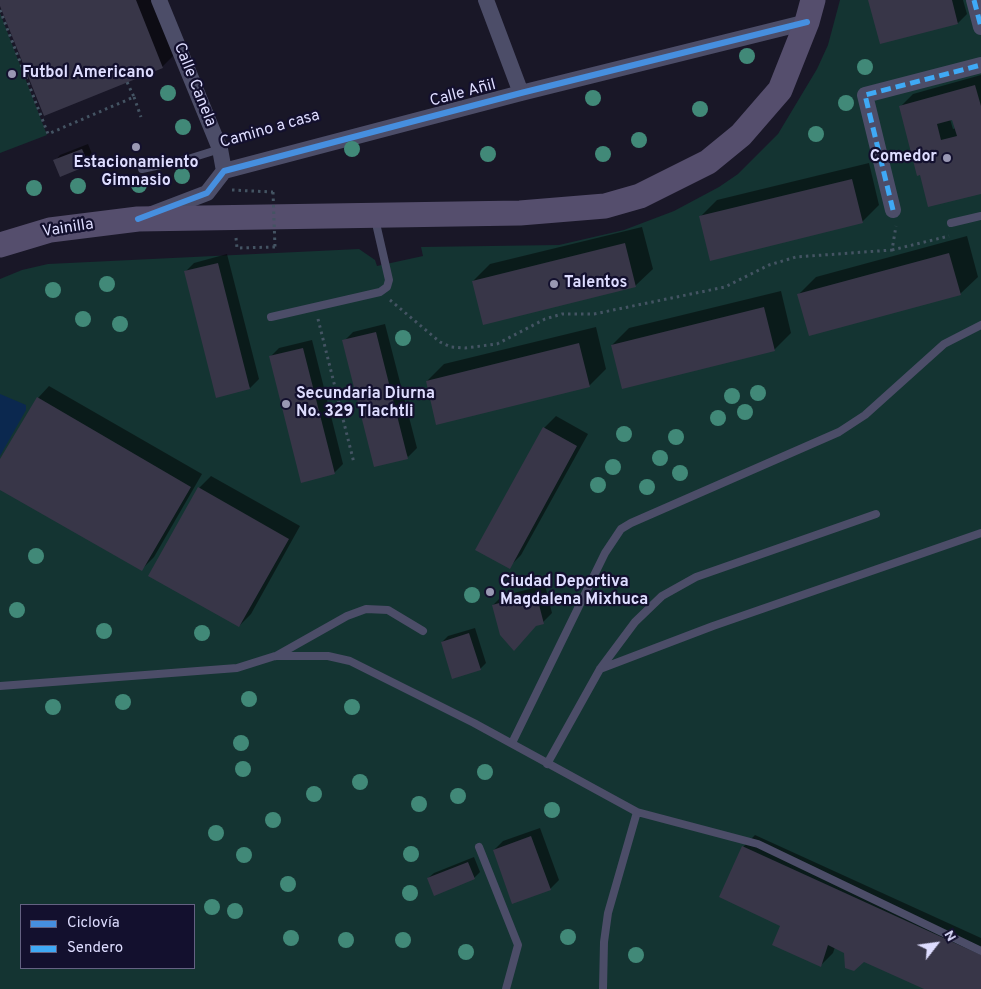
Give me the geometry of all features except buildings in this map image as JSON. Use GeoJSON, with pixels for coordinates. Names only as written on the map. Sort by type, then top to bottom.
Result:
{"type":"FeatureCollection","features":[{"type":"Feature","properties":{"kind":"main road","name":"Calle Añil"},"geometry":{"type":"LineString","coordinates":[[138,219],[529,212],[605,206],[640,196],[708,162],[741,135],[780,90],[810,11]]}},
{"type":"Feature","properties":{"kind":"main road","name":"Vainilla"},"geometry":{"type":"LineString","coordinates":[[0,245],[50,230],[138,219]]}},
{"type":"Feature","properties":{"kind":"street","name":"Calle Canela"},"geometry":{"type":"LineString","coordinates":[[159,0],[220,149],[224,171]]}},
{"type":"Feature","properties":{"kind":"street"},"geometry":{"type":"LineString","coordinates":[[486,0],[521,93]]}},
{"type":"Feature","properties":{"kind":"street"},"geometry":{"type":"LineString","coordinates":[[974,0],[981,27]]}},
{"type":"Feature","properties":{"kind":"street","name":"Calle Añil"},"geometry":{"type":"LineString","coordinates":[[224,171],[521,93],[810,11]]}},
{"type":"Feature","properties":{"kind":"street"},"geometry":{"type":"LineString","coordinates":[[893,210],[865,95],[981,65]]}},
{"type":"Feature","properties":{"kind":"street"},"geometry":{"type":"LineString","coordinates":[[138,219],[207,193],[224,171]]}},
{"type":"Feature","properties":{"kind":"lane"},"geometry":{"type":"LineString","coordinates":[[142,169],[188,159],[220,149]]}},
{"type":"Feature","properties":{"kind":"lane"},"geometry":{"type":"LineString","coordinates":[[271,317],[380,292],[387,287],[388,280],[374,215]]}},
{"type":"Feature","properties":{"kind":"lane"},"geometry":{"type":"LineString","coordinates":[[951,223],[981,216]]}},
{"type":"Feature","properties":{"kind":"lane"},"geometry":{"type":"LineString","coordinates":[[512,743],[605,553],[621,530],[630,522],[839,432],[864,416],[944,344],[981,325]]}},
{"type":"Feature","properties":{"kind":"lane"},"geometry":{"type":"LineString","coordinates":[[547,764],[600,669],[635,622],[662,596],[696,578],[876,514]]}},
{"type":"Feature","properties":{"kind":"lane"},"geometry":{"type":"LineString","coordinates":[[600,669],[713,626],[981,533]]}},
{"type":"Feature","properties":{"kind":"lane"},"geometry":{"type":"LineString","coordinates":[[0,686],[237,668],[275,656],[347,616],[366,609],[388,610],[423,631]]}},
{"type":"Feature","properties":{"kind":"lane"},"geometry":{"type":"LineString","coordinates":[[275,656],[328,656],[350,661],[512,743],[637,812],[758,844],[981,951]]}},
{"type":"Feature","properties":{"kind":"lane"},"geometry":{"type":"LineString","coordinates":[[603,989],[604,942],[608,913],[637,812]]}},
{"type":"Feature","properties":{"kind":"lane"},"geometry":{"type":"LineString","coordinates":[[479,847],[518,945],[506,989]]}},
{"type":"Feature","properties":{"kind":"path"},"geometry":{"type":"LineString","coordinates":[[0,10],[48,134],[134,97]]}},
{"type":"Feature","properties":{"kind":"path"},"geometry":{"type":"LineString","coordinates":[[127,82],[141,117]]}},
{"type":"Feature","properties":{"kind":"path"},"geometry":{"type":"LineString","coordinates":[[236,192],[273,192],[275,247],[237,248]]}},
{"type":"Feature","properties":{"kind":"path"},"geometry":{"type":"LineString","coordinates":[[892,250],[896,229],[893,210]]}},
{"type":"Feature","properties":{"kind":"path"},"geometry":{"type":"LineString","coordinates":[[380,292],[440,342],[451,347],[465,348],[497,344],[532,328],[545,319],[562,314],[594,314],[725,287],[769,265],[796,257],[892,250],[946,238],[952,232],[951,223]]}},
{"type":"Feature","properties":{"kind":"path"},"geometry":{"type":"LineString","coordinates":[[314,306],[354,463]]}},
{"type":"Feature","properties":{"kind":"green space","name":"Ciudad Deportiva Magdalena Mixhuca"},"geometry":{"type":"Polygon","coordinates":[[[840,0],[981,0],[981,989],[0,989],[0,279],[22,270],[48,264],[359,249],[375,260],[377,266],[423,256],[421,247],[559,245],[624,230],[674,211],[719,187],[738,174],[778,134],[817,69],[828,45],[840,0]]]}},
{"type":"Feature","properties":{"kind":"green space","name":"Futbol Americano"},"geometry":{"type":"Polygon","coordinates":[[[0,13],[47,135],[0,153],[0,13]]]}},
{"type":"Feature","properties":{"kind":"water"},"geometry":{"type":"Polygon","coordinates":[[[0,394],[26,405],[26,410],[0,456],[0,394]]]}},
{"type":"Feature","properties":{"kind":"marked path"},"geometry":{"type":"LineString","coordinates":[[974,0],[981,27]]}},
{"type":"Feature","properties":{"kind":"marked path"},"geometry":{"type":"LineString","coordinates":[[893,210],[865,95],[981,65]]}},
{"type":"Feature","properties":{"kind":"cycle path"},"geometry":{"type":"LineString","coordinates":[[138,219],[207,193],[224,171],[521,93],[807,22]]}},
{"type":"Feature","properties":{"kind":"place","name":"Futbol Americano"},"geometry":{"type":"Point","coordinates":[12,74]}},
{"type":"Feature","properties":{"kind":"place","name":"Estacionamiento Gimnasio"},"geometry":{"type":"Point","coordinates":[136,147]}},
{"type":"Feature","properties":{"kind":"place","name":"Comedor"},"geometry":{"type":"Point","coordinates":[947,158]}},
{"type":"Feature","properties":{"kind":"place","name":"Talentos"},"geometry":{"type":"Point","coordinates":[554,284]}},
{"type":"Feature","properties":{"kind":"place","name":"Secundaria Diurna No. 329 Tlachtli"},"geometry":{"type":"Point","coordinates":[286,404]}},
{"type":"Feature","properties":{"kind":"place","name":"Ciudad Deportiva Magdalena Mixhuca"},"geometry":{"type":"Point","coordinates":[490,592]}}]}
